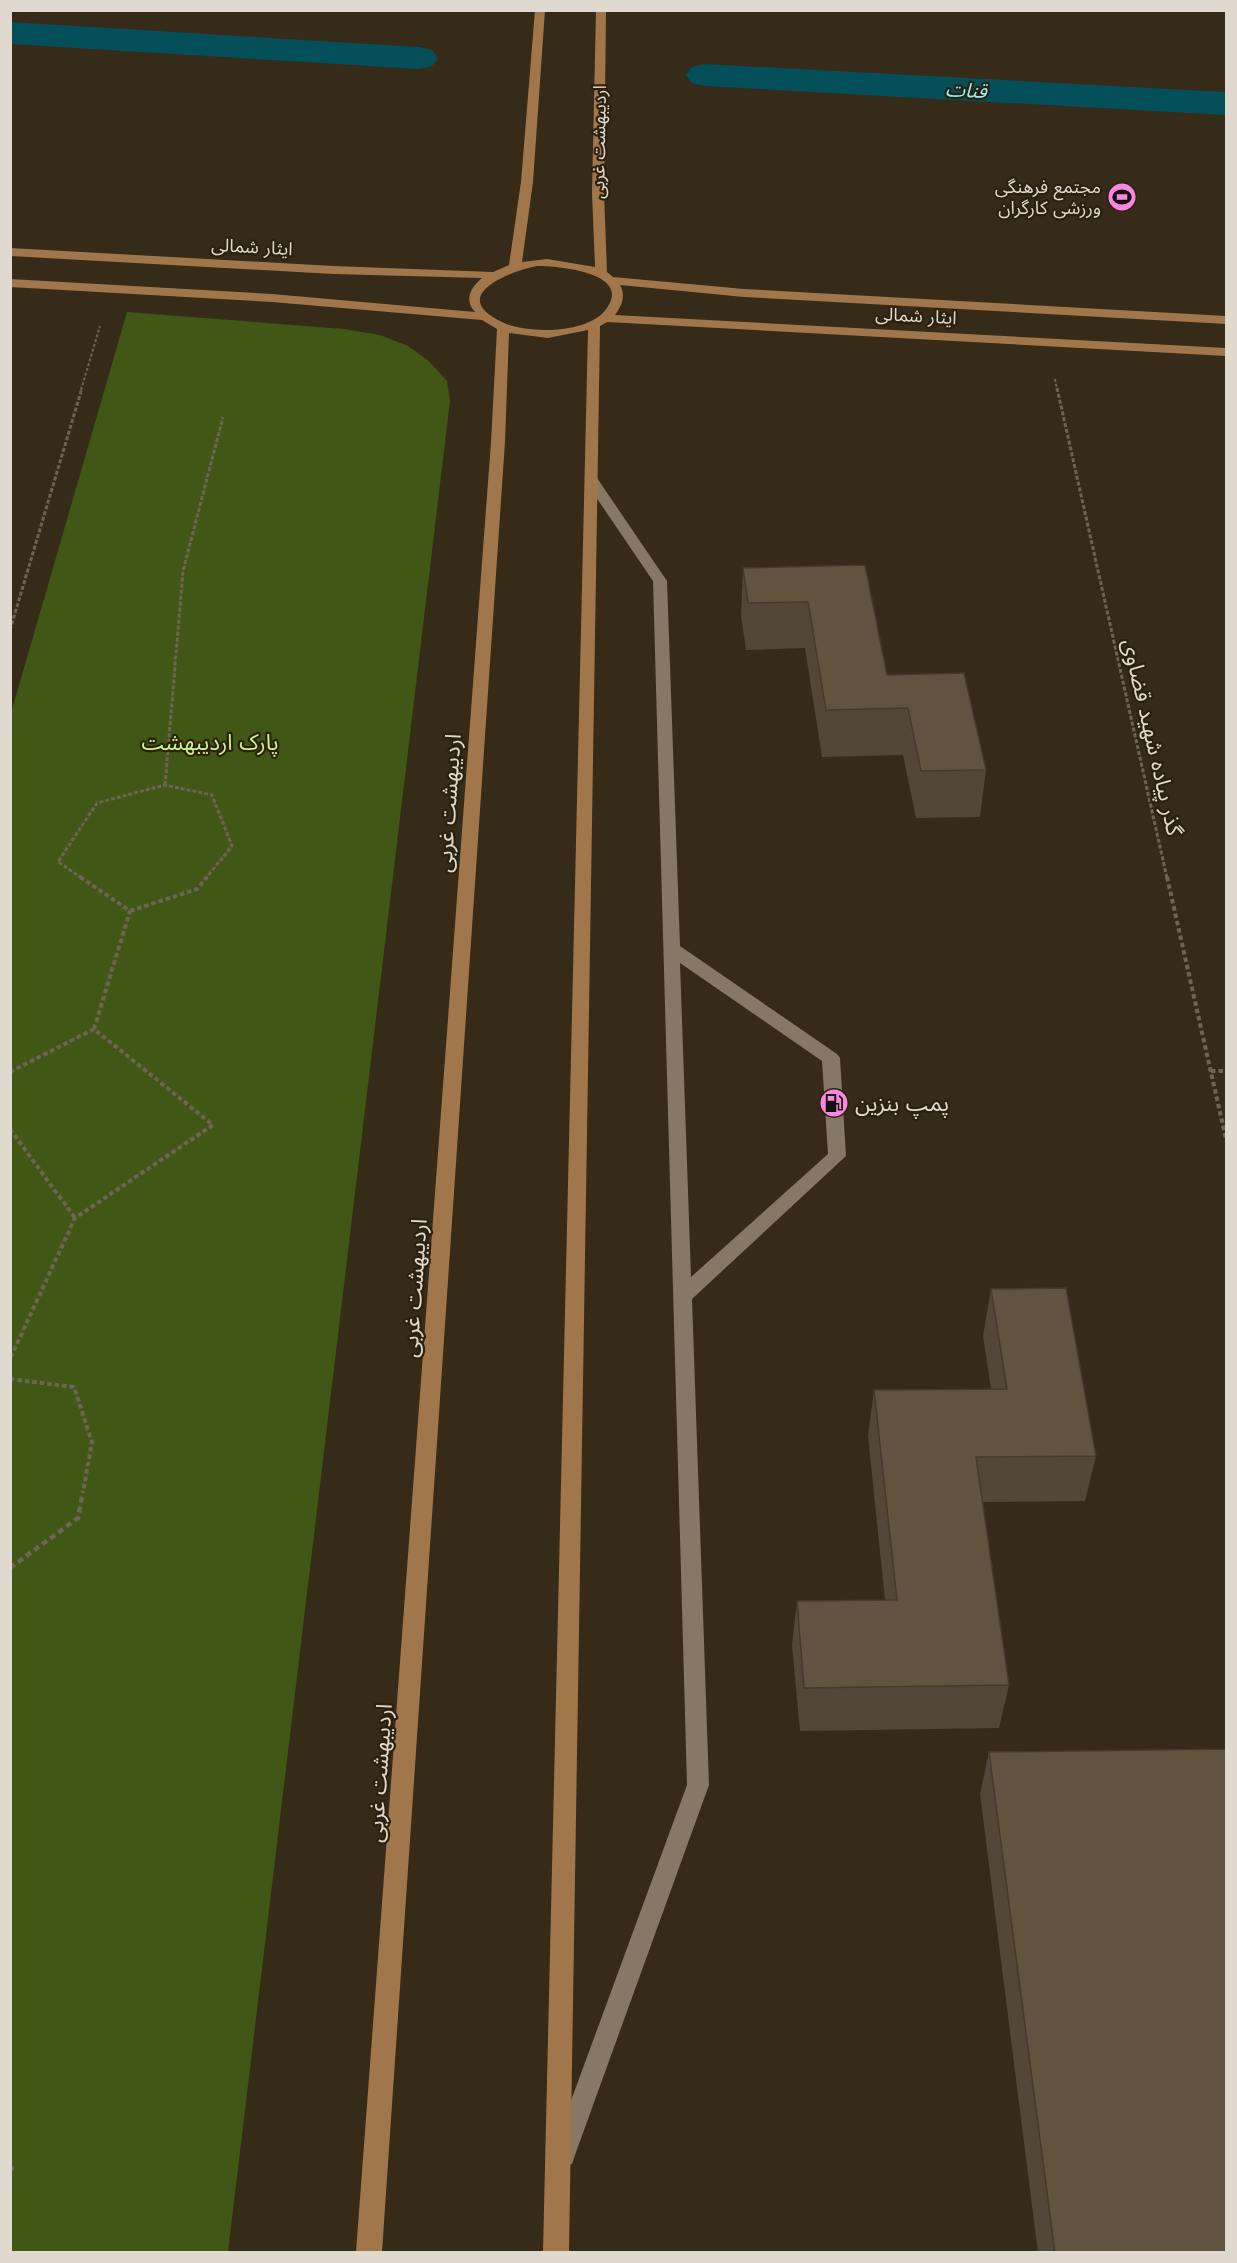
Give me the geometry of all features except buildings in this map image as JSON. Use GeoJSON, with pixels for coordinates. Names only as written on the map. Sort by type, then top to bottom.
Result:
{"type":"FeatureCollection","features":[{"type":"Feature","properties":{"kind":"main road"},"geometry":{"type":"LineString","coordinates":[[515,266],[527,182],[540,10]]}},
{"type":"Feature","properties":{"kind":"main road","name":"اردیبهشت غربی"},"geometry":{"type":"LineString","coordinates":[[599,322],[614,309],[618,300],[616,290],[605,277],[598,193],[601,10]]}},
{"type":"Feature","properties":{"kind":"main road","name":"ایثار شمالی"},"geometry":{"type":"LineString","coordinates":[[10,252],[333,270],[492,275],[515,266],[537,262],[561,262],[583,266],[605,277],[744,293],[1227,320]]}},
{"type":"Feature","properties":{"kind":"main road"},"geometry":{"type":"LineString","coordinates":[[486,317],[477,306],[475,295],[481,284],[492,275]]}},
{"type":"Feature","properties":{"kind":"main road"},"geometry":{"type":"LineString","coordinates":[[10,283],[272,298],[486,317]]}},
{"type":"Feature","properties":{"kind":"main road","name":"ایثار شمالی"},"geometry":{"type":"LineString","coordinates":[[486,317],[503,327],[538,334],[559,333],[599,322],[1227,351]]}},
{"type":"Feature","properties":{"kind":"main road"},"geometry":{"type":"LineString","coordinates":[[556,2253],[592,481],[599,322]]}},
{"type":"Feature","properties":{"kind":"main road","name":"اردیبهشت غربی"},"geometry":{"type":"LineString","coordinates":[[369,2253],[495,490],[503,327]]}},
{"type":"Feature","properties":{"kind":"lane"},"geometry":{"type":"LineString","coordinates":[[557,2170],[698,1785],[660,581],[592,481]]}},
{"type":"Feature","properties":{"kind":"lane"},"geometry":{"type":"LineString","coordinates":[[672,949],[831,1058],[837,1156],[682,1297]]}},
{"type":"Feature","properties":{"kind":"path"},"geometry":{"type":"LineString","coordinates":[[10,630],[111,289]]}},
{"type":"Feature","properties":{"kind":"path","name":"گذر پیاده شهید قضاوی"},"geometry":{"type":"LineString","coordinates":[[1047,342],[1227,1139]]}},
{"type":"Feature","properties":{"kind":"path"},"geometry":{"type":"LineString","coordinates":[[165,785],[183,571],[223,417]]}},
{"type":"Feature","properties":{"kind":"path"},"geometry":{"type":"LineString","coordinates":[[165,785],[212,795],[232,846],[197,889],[130,911],[58,862],[97,803],[165,785]]}},
{"type":"Feature","properties":{"kind":"path"},"geometry":{"type":"LineString","coordinates":[[10,1071],[94,1029],[130,911]]}},
{"type":"Feature","properties":{"kind":"path"},"geometry":{"type":"LineString","coordinates":[[10,1359],[75,1218],[213,1125],[94,1029]]}},
{"type":"Feature","properties":{"kind":"path"},"geometry":{"type":"LineString","coordinates":[[1211,1071],[1227,1071]]}},
{"type":"Feature","properties":{"kind":"path"},"geometry":{"type":"LineString","coordinates":[[10,1129],[75,1218]]}},
{"type":"Feature","properties":{"kind":"path"},"geometry":{"type":"LineString","coordinates":[[10,1379],[74,1387],[92,1442],[78,1518],[10,1568]]}},
{"type":"Feature","properties":{"kind":"green space","name":"پارک اردیبهشت"},"geometry":{"type":"Polygon","coordinates":[[[127,312],[344,329],[380,335],[408,346],[429,361],[447,381],[450,401],[228,2252],[11,2252],[11,713],[127,312]]]}},
{"type":"Feature","properties":{"kind":"waterway"},"geometry":{"type":"LineString","coordinates":[[10,33],[419,58]]}},
{"type":"Feature","properties":{"kind":"waterway","name":"قنات"},"geometry":{"type":"LineString","coordinates":[[705,75],[1226,104]]}},
{"type":"Feature","properties":{"kind":"place","name":"مجتمع فرهنگی ورزشی کارگران"},"geometry":{"type":"Point","coordinates":[1122,197]}},
{"type":"Feature","properties":{"kind":"place","name":"پمپ بنزین"},"geometry":{"type":"Point","coordinates":[834,1103]}}]}
